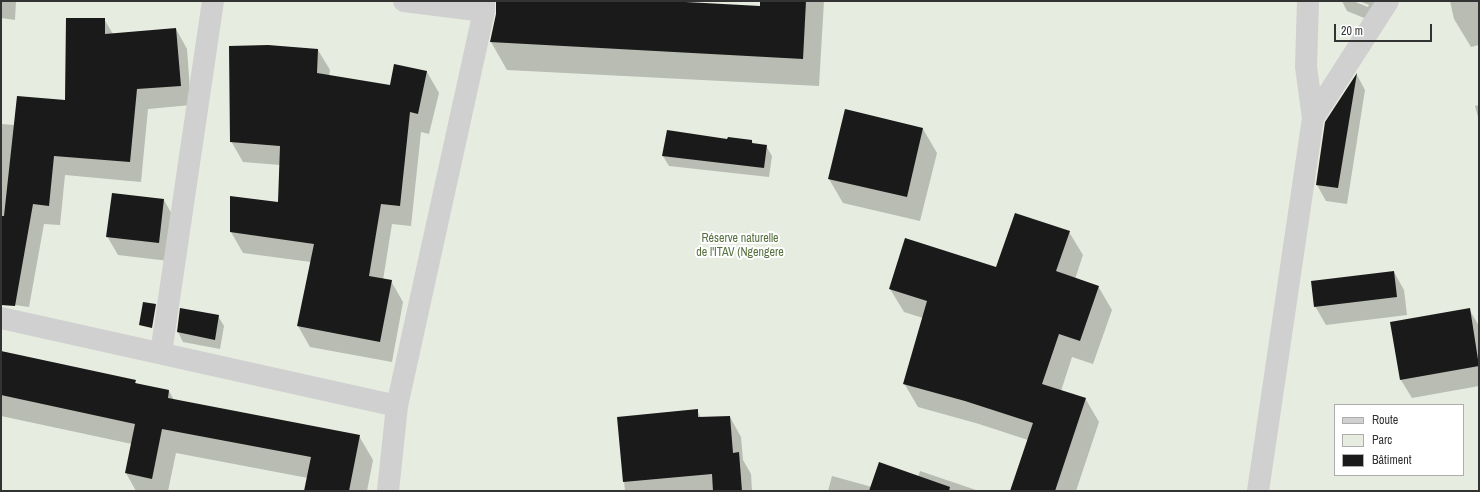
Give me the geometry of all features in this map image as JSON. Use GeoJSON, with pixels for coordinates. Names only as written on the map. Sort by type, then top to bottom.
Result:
{"type":"FeatureCollection","features":[{"type":"Feature","properties":{"kind":"street"},"geometry":{"type":"LineString","coordinates":[[161,353],[213,1]]}},
{"type":"Feature","properties":{"kind":"street"},"geometry":{"type":"LineString","coordinates":[[388,491],[397,406],[484,6],[404,1]]}},
{"type":"Feature","properties":{"kind":"street"},"geometry":{"type":"LineString","coordinates":[[1258,491],[1313,118],[1306,67],[1308,1]]}},
{"type":"Feature","properties":{"kind":"street"},"geometry":{"type":"LineString","coordinates":[[1313,118],[1388,1]]}},
{"type":"Feature","properties":{"kind":"street"},"geometry":{"type":"LineString","coordinates":[[1,318],[397,406]]}},
{"type":"Feature","properties":{"kind":"green space","name":"Réserve naturelle de l'ITAV (Ngengere"},"geometry":{"type":"Polygon","coordinates":[[[1,1],[1479,1],[1479,491],[1,491],[1,1]]]}},
{"type":"Feature","properties":{"kind":"building"},"geometry":{"type":"Polygon","coordinates":[[[496,1],[667,1],[760,6],[760,1],[806,1],[803,59],[490,42],[496,14],[496,1]]]}},
{"type":"Feature","properties":{"kind":"building"},"geometry":{"type":"Polygon","coordinates":[[[66,18],[105,18],[105,34],[176,28],[181,86],[137,89],[130,162],[54,156],[49,206],[33,204],[15,306],[1,305],[1,216],[4,216],[17,96],[65,100],[66,18]]]}},
{"type":"Feature","properties":{"kind":"building"},"geometry":{"type":"Polygon","coordinates":[[[268,45],[318,49],[317,73],[390,85],[394,64],[427,71],[418,114],[410,112],[400,206],[381,204],[369,276],[392,280],[380,342],[297,326],[314,244],[230,232],[230,196],[278,202],[280,146],[230,142],[229,46],[268,45]]]}},
{"type":"Feature","properties":{"kind":"building"},"geometry":{"type":"Polygon","coordinates":[[[1357,73],[1338,188],[1316,185],[1325,122],[1357,73]]]}},
{"type":"Feature","properties":{"kind":"building"},"geometry":{"type":"Polygon","coordinates":[[[845,109],[923,128],[907,197],[828,179],[845,109]]]}},
{"type":"Feature","properties":{"kind":"building"},"geometry":{"type":"Polygon","coordinates":[[[667,130],[727,139],[728,137],[752,140],[752,143],[767,145],[764,168],[662,156],[667,130]]]}},
{"type":"Feature","properties":{"kind":"building"},"geometry":{"type":"Polygon","coordinates":[[[112,193],[164,199],[159,243],[106,237],[112,193]]]}},
{"type":"Feature","properties":{"kind":"building"},"geometry":{"type":"Polygon","coordinates":[[[1015,213],[1070,231],[1056,271],[1099,286],[1080,341],[1059,334],[1042,384],[1086,398],[1055,491],[1010,491],[1033,423],[965,401],[903,384],[927,301],[889,289],[905,238],[996,267],[1015,213]]]}},
{"type":"Feature","properties":{"kind":"building"},"geometry":{"type":"Polygon","coordinates":[[[1394,271],[1397,297],[1314,307],[1311,281],[1394,271]]]}},
{"type":"Feature","properties":{"kind":"building"},"geometry":{"type":"Polygon","coordinates":[[[143,302],[156,304],[152,328],[139,325],[143,302]]]}},
{"type":"Feature","properties":{"kind":"building"},"geometry":{"type":"Polygon","coordinates":[[[180,308],[219,315],[215,340],[177,332],[180,308]]]}},
{"type":"Feature","properties":{"kind":"building"},"geometry":{"type":"Polygon","coordinates":[[[1470,308],[1479,366],[1400,380],[1390,322],[1470,308]]]}},
{"type":"Feature","properties":{"kind":"building"},"geometry":{"type":"Polygon","coordinates":[[[1,351],[136,380],[135,383],[169,390],[168,398],[360,435],[349,491],[304,491],[311,457],[162,429],[152,479],[125,473],[135,424],[1,395],[1,351]]]}},
{"type":"Feature","properties":{"kind":"building"},"geometry":{"type":"Polygon","coordinates":[[[698,409],[698,417],[730,416],[733,453],[739,452],[742,491],[713,491],[712,474],[623,482],[617,417],[698,409]]]}},
{"type":"Feature","properties":{"kind":"building"},"geometry":{"type":"Polygon","coordinates":[[[879,462],[950,487],[949,491],[869,491],[879,462]]]}}]}
